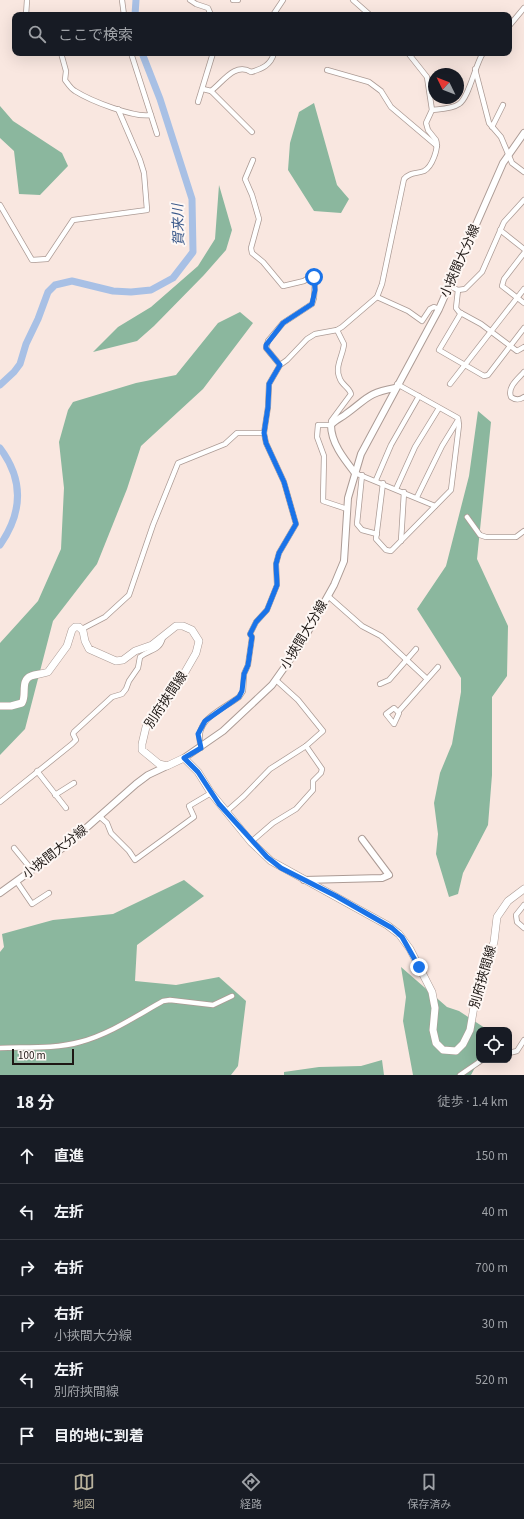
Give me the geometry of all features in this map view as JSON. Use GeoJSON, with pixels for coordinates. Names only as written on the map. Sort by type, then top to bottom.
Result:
{"type":"FeatureCollection","features":[{"type":"Feature","properties":{"kind":"main road","name":"小挾間大分線"},"geometry":{"type":"LineString","coordinates":[[184,758],[201,748],[223,731],[276,680],[301,644],[328,596],[344,561],[348,498],[363,449],[438,309],[509,152],[524,133]]}},
{"type":"Feature","properties":{"kind":"main road"},"geometry":{"type":"LineString","coordinates":[[355,473],[334,442],[330,432],[331,424],[345,416],[366,397],[396,386]]}},
{"type":"Feature","properties":{"kind":"main road"},"geometry":{"type":"LineString","coordinates":[[0,706],[11,706],[22,703],[24,700],[25,682],[27,678],[48,672],[67,646],[72,630],[77,626],[82,629]]}},
{"type":"Feature","properties":{"kind":"main road","name":"別府挾間線"},"geometry":{"type":"LineString","coordinates":[[82,629],[89,649],[116,661],[123,660],[136,651],[152,645],[175,627],[182,626],[193,631],[197,636],[200,643],[196,653],[173,693],[144,731],[142,750],[159,764],[167,766]]}},
{"type":"Feature","properties":{"kind":"main road"},"geometry":{"type":"LineString","coordinates":[[167,766],[184,758]]}},
{"type":"Feature","properties":{"kind":"main road","name":"別府挾間線"},"geometry":{"type":"LineString","coordinates":[[184,758],[200,774],[211,792],[251,842],[276,864],[387,925],[402,937],[413,954],[433,994],[435,1008],[433,1030],[434,1041],[439,1047],[450,1051],[456,1051],[460,1048],[470,1032],[476,995],[494,942],[497,917],[508,901],[524,889]]}},
{"type":"Feature","properties":{"kind":"main road","name":"小挾間大分線"},"geometry":{"type":"LineString","coordinates":[[0,893],[68,844],[142,780],[167,766]]}},
{"type":"Feature","properties":{"kind":"main road"},"geometry":{"type":"LineString","coordinates":[[304,880],[382,878],[389,875],[362,839]]}},
{"type":"Feature","properties":{"kind":"street"},"geometry":{"type":"LineString","coordinates":[[26,12],[27,0]]}},
{"type":"Feature","properties":{"kind":"street"},"geometry":{"type":"LineString","coordinates":[[122,0],[124,12]]}},
{"type":"Feature","properties":{"kind":"street"},"geometry":{"type":"LineString","coordinates":[[190,0],[196,4],[208,8],[210,12]]}},
{"type":"Feature","properties":{"kind":"street"},"geometry":{"type":"LineString","coordinates":[[233,0],[238,0]]}},
{"type":"Feature","properties":{"kind":"street"},"geometry":{"type":"LineString","coordinates":[[275,12],[283,0]]}},
{"type":"Feature","properties":{"kind":"street"},"geometry":{"type":"LineString","coordinates":[[353,0],[367,12]]}},
{"type":"Feature","properties":{"kind":"street"},"geometry":{"type":"LineString","coordinates":[[512,22],[524,8]]}},
{"type":"Feature","properties":{"kind":"street"},"geometry":{"type":"LineString","coordinates":[[62,56],[66,71],[66,80],[75,91],[118,109],[147,116],[152,115]]}},
{"type":"Feature","properties":{"kind":"street"},"geometry":{"type":"LineString","coordinates":[[132,56],[152,115],[152,121],[158,134]]}},
{"type":"Feature","properties":{"kind":"street"},"geometry":{"type":"LineString","coordinates":[[198,102],[203,89],[211,56]]}},
{"type":"Feature","properties":{"kind":"street"},"geometry":{"type":"LineString","coordinates":[[211,91],[236,70],[244,68],[251,72],[270,63],[273,56]]}},
{"type":"Feature","properties":{"kind":"street"},"geometry":{"type":"LineString","coordinates":[[201,748],[198,738],[200,727],[205,721],[239,697],[242,691],[252,637],[250,634],[256,622],[267,610],[277,585],[276,564],[279,553],[296,524],[284,482],[266,443],[264,433],[268,407],[269,384],[280,365],[287,360],[307,339],[315,334],[337,330],[377,297],[382,284],[404,179],[409,174],[424,170],[428,167],[437,146],[436,140],[428,130],[426,123],[432,110],[427,77],[410,56]]}},
{"type":"Feature","properties":{"kind":"street"},"geometry":{"type":"LineString","coordinates":[[432,110],[454,107],[461,104],[465,98],[475,69],[482,56]]}},
{"type":"Feature","properties":{"kind":"street"},"geometry":{"type":"LineString","coordinates":[[475,69],[489,123],[501,137],[509,152],[512,163],[524,172]]}},
{"type":"Feature","properties":{"kind":"street"},"geometry":{"type":"LineString","coordinates":[[326,70],[369,82],[381,91],[391,107],[437,146]]}},
{"type":"Feature","properties":{"kind":"street"},"geometry":{"type":"LineString","coordinates":[[203,89],[211,91],[252,132]]}},
{"type":"Feature","properties":{"kind":"street"},"geometry":{"type":"LineString","coordinates":[[492,127],[503,105]]}},
{"type":"Feature","properties":{"kind":"street"},"geometry":{"type":"LineString","coordinates":[[0,205],[32,260],[47,259],[73,220],[147,210],[144,174],[140,160],[118,109]]}},
{"type":"Feature","properties":{"kind":"street"},"geometry":{"type":"LineString","coordinates":[[253,160],[245,179],[252,195],[259,219],[250,248],[252,253],[283,286],[304,282],[312,275],[315,280],[314,298],[312,304],[283,323],[268,340],[266,348],[280,365]]}},
{"type":"Feature","properties":{"kind":"street"},"geometry":{"type":"LineString","coordinates":[[449,286],[458,290],[465,289],[482,272],[504,222],[524,200]]}},
{"type":"Feature","properties":{"kind":"street"},"geometry":{"type":"LineString","coordinates":[[500,230],[524,249]]}},
{"type":"Feature","properties":{"kind":"street"},"geometry":{"type":"LineString","coordinates":[[524,253],[502,282],[502,286],[524,303]]}},
{"type":"Feature","properties":{"kind":"street"},"geometry":{"type":"LineString","coordinates":[[450,384],[524,289]]}},
{"type":"Feature","properties":{"kind":"street"},"geometry":{"type":"LineString","coordinates":[[458,290],[456,308],[461,313],[481,324],[517,351],[524,347]]}},
{"type":"Feature","properties":{"kind":"street"},"geometry":{"type":"LineString","coordinates":[[377,297],[408,311],[422,321],[430,309],[434,307],[438,309]]}},
{"type":"Feature","properties":{"kind":"street"},"geometry":{"type":"LineString","coordinates":[[461,313],[439,350],[484,376],[488,375],[524,328]]}},
{"type":"Feature","properties":{"kind":"street"},"geometry":{"type":"LineString","coordinates":[[337,330],[344,344],[338,374],[340,380],[350,390],[351,394],[331,421],[331,424],[318,426],[317,437],[324,456],[323,501],[347,509]]}},
{"type":"Feature","properties":{"kind":"street"},"geometry":{"type":"LineString","coordinates":[[524,372],[512,385],[509,392],[511,397],[515,399],[521,399],[524,397]]}},
{"type":"Feature","properties":{"kind":"street"},"geometry":{"type":"LineString","coordinates":[[383,483],[376,539],[386,550],[391,551],[451,490],[458,420],[458,418],[419,396],[396,386]]}},
{"type":"Feature","properties":{"kind":"street"},"geometry":{"type":"LineString","coordinates":[[376,480],[391,445],[419,396]]}},
{"type":"Feature","properties":{"kind":"street"},"geometry":{"type":"LineString","coordinates":[[396,489],[415,447],[439,408]]}},
{"type":"Feature","properties":{"kind":"street"},"geometry":{"type":"LineString","coordinates":[[417,497],[442,446],[458,420]]}},
{"type":"Feature","properties":{"kind":"street"},"geometry":{"type":"LineString","coordinates":[[82,629],[105,617],[129,595],[153,525],[178,463],[225,444],[237,433],[264,433]]}},
{"type":"Feature","properties":{"kind":"street"},"geometry":{"type":"LineString","coordinates":[[355,473],[376,480],[435,506]]}},
{"type":"Feature","properties":{"kind":"street"},"geometry":{"type":"LineString","coordinates":[[362,475],[357,524],[362,530],[377,534]]}},
{"type":"Feature","properties":{"kind":"street"},"geometry":{"type":"LineString","coordinates":[[401,541],[404,492]]}},
{"type":"Feature","properties":{"kind":"street"},"geometry":{"type":"LineString","coordinates":[[467,517],[480,535],[486,537],[516,537],[524,531]]}},
{"type":"Feature","properties":{"kind":"street"},"geometry":{"type":"LineString","coordinates":[[328,596],[362,626],[376,633],[427,679]]}},
{"type":"Feature","properties":{"kind":"street"},"geometry":{"type":"LineString","coordinates":[[0,802],[76,740],[73,734],[74,732],[112,697],[122,694],[138,668],[140,657],[156,649],[161,644],[163,636]]}},
{"type":"Feature","properties":{"kind":"street"},"geometry":{"type":"LineString","coordinates":[[380,684],[389,680],[416,649]]}},
{"type":"Feature","properties":{"kind":"street"},"geometry":{"type":"LineString","coordinates":[[399,711],[438,667]]}},
{"type":"Feature","properties":{"kind":"street"},"geometry":{"type":"LineString","coordinates":[[226,812],[270,769],[306,746],[323,731],[298,700],[276,680]]}},
{"type":"Feature","properties":{"kind":"street"},"geometry":{"type":"LineString","coordinates":[[251,842],[273,823],[296,809],[313,790],[313,782],[321,773],[322,769],[306,746]]}},
{"type":"Feature","properties":{"kind":"street"},"geometry":{"type":"LineString","coordinates":[[37,771],[66,808]]}},
{"type":"Feature","properties":{"kind":"street"},"geometry":{"type":"LineString","coordinates":[[55,794],[74,783]]}},
{"type":"Feature","properties":{"kind":"street"},"geometry":{"type":"LineString","coordinates":[[99,816],[107,823],[111,833],[129,851],[135,860],[194,817],[189,806],[211,792]]}},
{"type":"Feature","properties":{"kind":"street"},"geometry":{"type":"LineString","coordinates":[[14,848],[32,870]]}},
{"type":"Feature","properties":{"kind":"street"},"geometry":{"type":"LineString","coordinates":[[17,882],[32,904],[49,893]]}},
{"type":"Feature","properties":{"kind":"street"},"geometry":{"type":"LineString","coordinates":[[524,905],[516,915],[517,922],[524,928]]}},
{"type":"Feature","properties":{"kind":"street"},"geometry":{"type":"LineString","coordinates":[[0,1048],[48,1046],[79,1042],[114,1029],[163,1001],[170,1000],[213,1005],[232,996]]}},
{"type":"Feature","properties":{"kind":"street"},"geometry":{"type":"LineString","coordinates":[[512,1052],[517,1051],[524,1040]]}},
{"type":"Feature","properties":{"kind":"street"},"geometry":{"type":"LineString","coordinates":[[460,1075],[478,1063]]}},
{"type":"Feature","properties":{"kind":"green space"},"geometry":{"type":"Polygon","coordinates":[[[314,103],[337,185],[349,199],[341,213],[314,211],[288,170],[290,143],[299,112],[314,103]]]}},
{"type":"Feature","properties":{"kind":"green space"},"geometry":{"type":"Polygon","coordinates":[[[0,106],[13,121],[62,153],[68,166],[40,195],[19,194],[14,151],[0,138],[0,106]]]}},
{"type":"Feature","properties":{"kind":"green space"},"geometry":{"type":"Polygon","coordinates":[[[219,185],[232,230],[226,250],[204,275],[154,326],[137,341],[93,352],[118,327],[151,307],[198,266],[215,239],[219,185]]]}},
{"type":"Feature","properties":{"kind":"green space"},"geometry":{"type":"Polygon","coordinates":[[[240,312],[253,323],[203,389],[141,446],[127,489],[97,564],[53,621],[25,729],[0,755],[0,643],[38,601],[61,549],[64,488],[59,442],[68,410],[73,402],[136,383],[176,375],[218,323],[240,312]]]}},
{"type":"Feature","properties":{"kind":"green space"},"geometry":{"type":"Polygon","coordinates":[[[478,411],[491,422],[477,559],[508,626],[507,676],[492,697],[492,775],[488,825],[463,873],[458,894],[449,897],[436,854],[438,834],[434,803],[440,773],[452,744],[461,692],[461,678],[417,609],[446,566],[469,476],[478,411]]]}},
{"type":"Feature","properties":{"kind":"green space"},"geometry":{"type":"Polygon","coordinates":[[[184,880],[204,896],[137,945],[135,981],[176,985],[219,977],[246,1001],[238,1066],[231,1075],[0,1075],[0,952],[4,947],[2,934],[53,920],[113,914],[184,880]]]}},
{"type":"Feature","properties":{"kind":"green space"},"geometry":{"type":"Polygon","coordinates":[[[401,967],[447,1007],[459,1011],[483,1027],[476,1027],[476,1063],[477,1063],[471,1075],[413,1075],[403,1021],[406,997],[401,967]]]}},
{"type":"Feature","properties":{"kind":"green space"},"geometry":{"type":"Polygon","coordinates":[[[382,1060],[384,1075],[284,1075],[284,1072],[319,1067],[361,1066],[382,1060]]]}},
{"type":"Feature","properties":{"kind":"waterway","name":"賀来川"},"geometry":{"type":"LineString","coordinates":[[135,12],[136,0]]}},
{"type":"Feature","properties":{"kind":"waterway","name":"賀来川"},"geometry":{"type":"LineString","coordinates":[[0,385],[20,364],[26,344],[38,319],[48,292],[55,285],[72,281],[113,291],[131,292],[151,290],[173,278],[193,252],[192,199],[160,99],[143,56]]}},
{"type":"Feature","properties":{"kind":"waterway","name":"賀来川"},"geometry":{"type":"LineString","coordinates":[[0,448],[8,460],[13,472],[17,484],[18,496],[13,520],[8,533],[0,545]]}},
{"type":"Feature","properties":{"kind":"route"},"geometry":{"type":"LineString","coordinates":[[314,277],[315,290],[312,304],[283,323],[271,336],[266,345],[266,348],[280,365],[269,384],[268,407],[264,433],[266,443],[284,482],[296,524],[294,530],[279,553],[276,564],[277,585],[270,598],[267,610],[256,622],[250,634],[252,637],[242,691],[239,697],[205,721],[200,727],[198,734],[201,748],[184,758],[200,774],[219,804],[251,842],[267,857],[281,868],[336,896],[392,928],[402,937],[419,967]]}}]}
